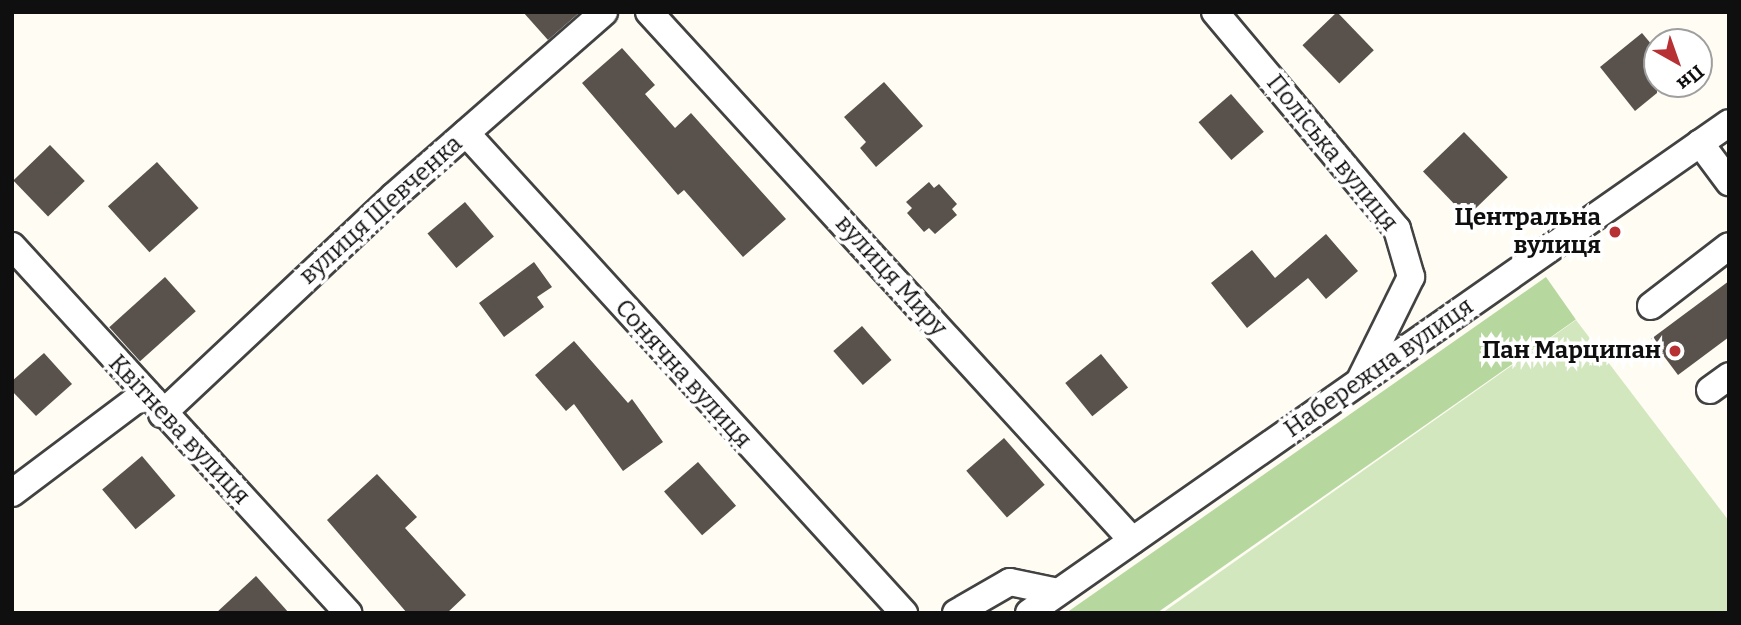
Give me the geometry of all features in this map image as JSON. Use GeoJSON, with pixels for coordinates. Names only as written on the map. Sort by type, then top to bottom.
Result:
{"type":"FeatureCollection","features":[{"type":"Feature","properties":{"kind":"street","name":"вулиця Шевченка"},"geometry":{"type":"LineString","coordinates":[[162,414],[466,133],[604,12]]}},
{"type":"Feature","properties":{"kind":"street","name":"вулиця Миру"},"geometry":{"type":"LineString","coordinates":[[649,12],[1132,540]]}},
{"type":"Feature","properties":{"kind":"street","name":"Поліська вулиця"},"geometry":{"type":"LineString","coordinates":[[1215,12],[1397,229],[1411,277],[1359,382]]}},
{"type":"Feature","properties":{"kind":"street","name":"Набережна вулиця"},"geometry":{"type":"LineString","coordinates":[[1028,613],[1729,123]]}},
{"type":"Feature","properties":{"kind":"street","name":"Сонячна вулиця"},"geometry":{"type":"LineString","coordinates":[[466,133],[904,613]]}},
{"type":"Feature","properties":{"kind":"street"},"geometry":{"type":"LineString","coordinates":[[1700,143],[1729,182]]}},
{"type":"Feature","properties":{"kind":"street","name":"Квітнева вулиця"},"geometry":{"type":"LineString","coordinates":[[12,246],[162,414],[348,613]]}},
{"type":"Feature","properties":{"kind":"street"},"geometry":{"type":"LineString","coordinates":[[1651,306],[1729,246]]}},
{"type":"Feature","properties":{"kind":"street"},"geometry":{"type":"LineString","coordinates":[[12,493],[144,394]]}},
{"type":"Feature","properties":{"kind":"street"},"geometry":{"type":"LineString","coordinates":[[956,613],[1010,582],[1058,593]]}},
{"type":"Feature","properties":{"kind":"green space"},"geometry":{"type":"Polygon","coordinates":[[[1546,277],[1576,320],[1157,613],[1071,613],[1069,611],[1546,277]]]}},
{"type":"Feature","properties":{"kind":"green space"},"geometry":{"type":"Polygon","coordinates":[[[1576,320],[1729,521],[1729,613],[1162,613],[1576,320]]]}},
{"type":"Feature","properties":{"kind":"building"},"geometry":{"type":"Polygon","coordinates":[[[523,12],[580,12],[548,40],[523,12]]]}},
{"type":"Feature","properties":{"kind":"building"},"geometry":{"type":"Polygon","coordinates":[[[1337,12],[1374,50],[1339,83],[1302,45],[1337,12]]]}},
{"type":"Feature","properties":{"kind":"building"},"geometry":{"type":"Polygon","coordinates":[[[1642,33],[1643,98],[1651,98],[1635,111],[1600,67],[1642,33]]]}},
{"type":"Feature","properties":{"kind":"building"},"geometry":{"type":"Polygon","coordinates":[[[622,48],[655,85],[645,94],[675,128],[691,113],[786,219],[743,257],[684,190],[678,195],[582,83],[622,48]]]}},
{"type":"Feature","properties":{"kind":"building"},"geometry":{"type":"Polygon","coordinates":[[[884,82],[923,126],[876,167],[860,148],[866,142],[844,117],[884,82]]]}},
{"type":"Feature","properties":{"kind":"building"},"geometry":{"type":"Polygon","coordinates":[[[1231,94],[1264,132],[1231,160],[1199,122],[1231,94]]]}},
{"type":"Feature","properties":{"kind":"building"},"geometry":{"type":"Polygon","coordinates":[[[1464,132],[1508,177],[1467,217],[1423,172],[1464,132]]]}},
{"type":"Feature","properties":{"kind":"building"},"geometry":{"type":"Polygon","coordinates":[[[50,145],[85,181],[48,216],[13,180],[50,145]]]}},
{"type":"Feature","properties":{"kind":"building"},"geometry":{"type":"Polygon","coordinates":[[[157,162],[198,208],[149,252],[108,206],[157,162]]]}},
{"type":"Feature","properties":{"kind":"building"},"geometry":{"type":"Polygon","coordinates":[[[929,182],[934,188],[939,184],[957,204],[952,209],[957,215],[935,234],[929,228],[924,232],[907,213],[912,208],[906,202],[929,182]]]}},
{"type":"Feature","properties":{"kind":"building"},"geometry":{"type":"Polygon","coordinates":[[[465,202],[494,236],[456,268],[427,233],[465,202]]]}},
{"type":"Feature","properties":{"kind":"building"},"geometry":{"type":"Polygon","coordinates":[[[1326,234],[1358,271],[1326,299],[1308,278],[1247,328],[1211,283],[1252,250],[1275,278],[1326,234]]]}},
{"type":"Feature","properties":{"kind":"building"},"geometry":{"type":"Polygon","coordinates":[[[534,262],[552,287],[537,297],[544,307],[504,337],[479,303],[534,262]]]}},
{"type":"Feature","properties":{"kind":"building"},"geometry":{"type":"Polygon","coordinates":[[[165,277],[196,311],[140,361],[109,327],[165,277]]]}},
{"type":"Feature","properties":{"kind":"building"},"geometry":{"type":"Polygon","coordinates":[[[1729,281],[1729,337],[1678,375],[1651,339],[1729,281]]]}},
{"type":"Feature","properties":{"kind":"building"},"geometry":{"type":"Polygon","coordinates":[[[862,326],[892,360],[863,385],[833,351],[862,326]]]}},
{"type":"Feature","properties":{"kind":"building"},"geometry":{"type":"Polygon","coordinates":[[[574,341],[628,403],[632,399],[663,442],[623,471],[574,404],[566,411],[535,375],[574,341]]]}},
{"type":"Feature","properties":{"kind":"building"},"geometry":{"type":"Polygon","coordinates":[[[44,353],[72,384],[36,416],[12,391],[12,381],[44,353]]]}},
{"type":"Feature","properties":{"kind":"building"},"geometry":{"type":"Polygon","coordinates":[[[1101,354],[1128,387],[1092,416],[1065,383],[1101,354]]]}},
{"type":"Feature","properties":{"kind":"building"},"geometry":{"type":"Polygon","coordinates":[[[1004,438],[1045,485],[1007,518],[966,471],[1004,438]]]}},
{"type":"Feature","properties":{"kind":"building"},"geometry":{"type":"Polygon","coordinates":[[[142,456],[175,496],[136,529],[102,489],[142,456]]]}},
{"type":"Feature","properties":{"kind":"building"},"geometry":{"type":"Polygon","coordinates":[[[698,462],[736,506],[702,535],[664,492],[698,462]]]}},
{"type":"Feature","properties":{"kind":"building"},"geometry":{"type":"Polygon","coordinates":[[[377,474],[417,517],[405,528],[466,595],[447,613],[407,613],[327,520],[377,474]]]}},
{"type":"Feature","properties":{"kind":"building"},"geometry":{"type":"Polygon","coordinates":[[[256,576],[289,613],[216,613],[256,576]]]}},
{"type":"Feature","properties":{"kind":"place","name":"Центральна вулиця"},"geometry":{"type":"Point","coordinates":[1615,232]}},
{"type":"Feature","properties":{"kind":"place","name":"Пан Марципан"},"geometry":{"type":"Point","coordinates":[1675,351]}}]}
